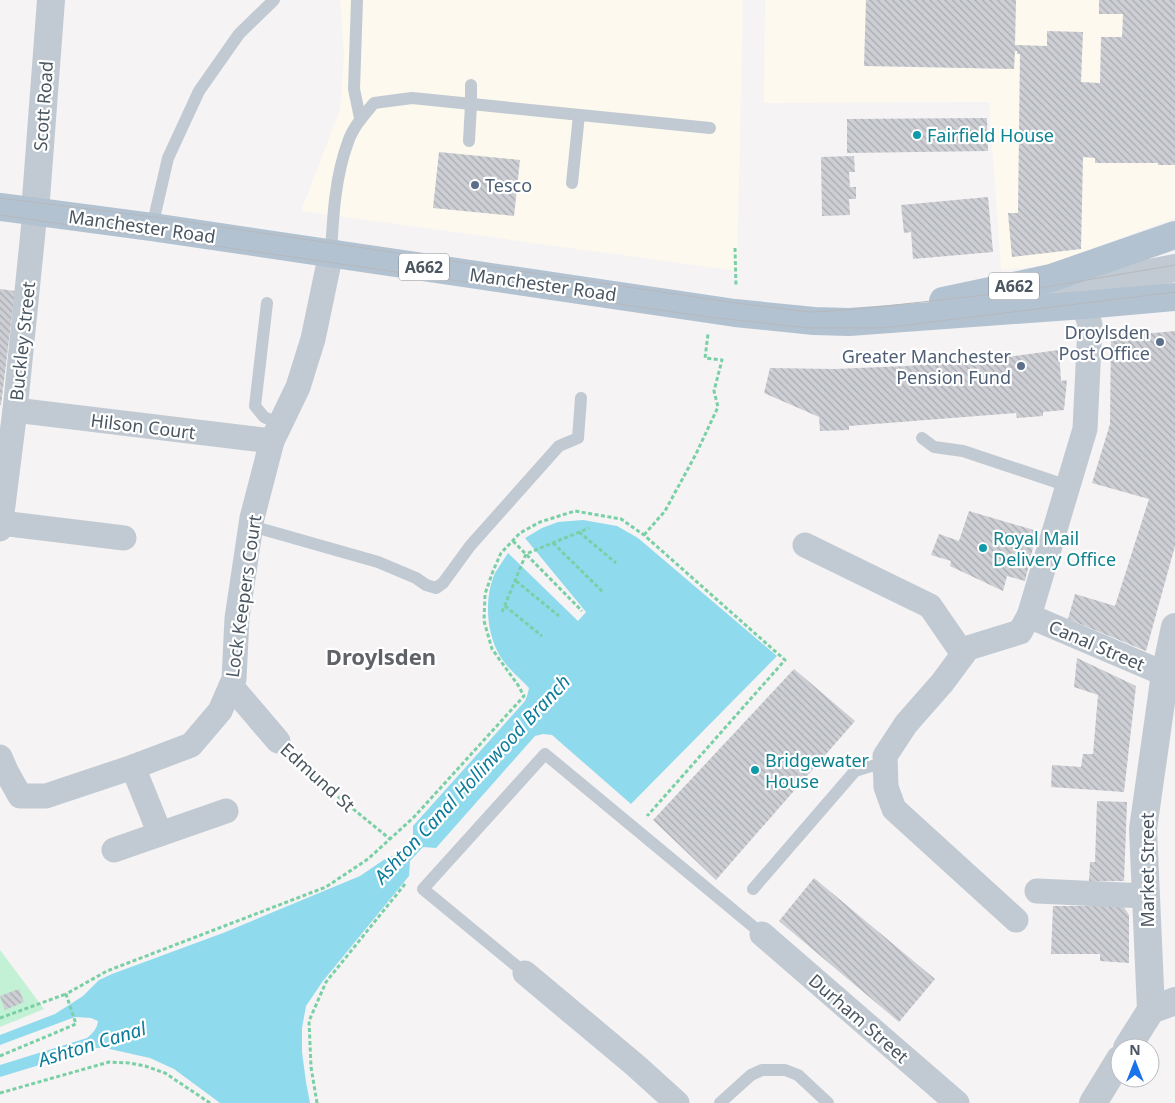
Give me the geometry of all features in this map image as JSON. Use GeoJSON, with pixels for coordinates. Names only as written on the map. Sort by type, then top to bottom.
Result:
{"type":"FeatureCollection","features":[{"type":"Feature","properties":{"kind":"main road","name":"Manchester Road"},"geometry":{"type":"LineString","coordinates":[[0,207],[152,227],[722,311],[814,321],[849,322],[1084,306],[1175,297]]}},
{"type":"Feature","properties":{"kind":"main road","name":"Manchester Road"},"geometry":{"type":"LineString","coordinates":[[849,322],[1051,278],[1175,235]]}},
{"type":"Feature","properties":{"kind":"street","name":"Scott Road"},"geometry":{"type":"LineString","coordinates":[[35,212],[51,0]]}},
{"type":"Feature","properties":{"kind":"street","name":"Buckley Street"},"geometry":{"type":"LineString","coordinates":[[0,526],[15,410],[35,212]]}},
{"type":"Feature","properties":{"kind":"street","name":"Lock Keepers Court"},"geometry":{"type":"LineString","coordinates":[[0,757],[6,772],[20,796],[46,796],[134,767],[191,745],[220,711],[234,679],[237,618],[252,518],[276,433],[298,387],[314,339],[331,253]]}},
{"type":"Feature","properties":{"kind":"street"},"geometry":{"type":"LineString","coordinates":[[984,293],[1064,290],[1175,268]]}},
{"type":"Feature","properties":{"kind":"street"},"geometry":{"type":"LineString","coordinates":[[1016,920],[894,809],[886,787],[885,756],[906,724],[942,683],[968,648],[1020,632],[1029,616],[1086,429],[1090,325],[1084,306]]}},
{"type":"Feature","properties":{"kind":"street","name":"Hilson Court"},"geometry":{"type":"LineString","coordinates":[[15,410],[276,433]]}},
{"type":"Feature","properties":{"kind":"street"},"geometry":{"type":"LineString","coordinates":[[0,526],[124,538]]}},
{"type":"Feature","properties":{"kind":"street"},"geometry":{"type":"LineString","coordinates":[[806,545],[930,606],[963,654]]}},
{"type":"Feature","properties":{"kind":"street","name":"Canal Street"},"geometry":{"type":"LineString","coordinates":[[1029,616],[1166,674]]}},
{"type":"Feature","properties":{"kind":"street","name":"Market Street"},"geometry":{"type":"LineString","coordinates":[[1136,1038],[1163,1006],[1146,896],[1143,829],[1166,674],[1175,631]]}},
{"type":"Feature","properties":{"kind":"street","name":"Edmund St"},"geometry":{"type":"LineString","coordinates":[[231,686],[278,741]]}},
{"type":"Feature","properties":{"kind":"street"},"geometry":{"type":"LineString","coordinates":[[134,767],[160,834]]}},
{"type":"Feature","properties":{"kind":"street"},"geometry":{"type":"LineString","coordinates":[[114,850],[226,812]]}},
{"type":"Feature","properties":{"kind":"street"},"geometry":{"type":"LineString","coordinates":[[1037,892],[1146,896]]}},
{"type":"Feature","properties":{"kind":"street","name":"Durham Street"},"geometry":{"type":"LineString","coordinates":[[762,934],[957,1103]]}},
{"type":"Feature","properties":{"kind":"street"},"geometry":{"type":"LineString","coordinates":[[524,973],[635,1065],[676,1103]]}},
{"type":"Feature","properties":{"kind":"street"},"geometry":{"type":"LineString","coordinates":[[1093,1103],[1110,1076]]}},
{"type":"Feature","properties":{"kind":"lane"},"geometry":{"type":"LineString","coordinates":[[152,227],[168,158],[199,91],[239,34],[274,0]]}},
{"type":"Feature","properties":{"kind":"lane"},"geometry":{"type":"LineString","coordinates":[[357,0],[354,89],[360,118]]}},
{"type":"Feature","properties":{"kind":"lane"},"geometry":{"type":"LineString","coordinates":[[469,141],[471,85]]}},
{"type":"Feature","properties":{"kind":"lane"},"geometry":{"type":"LineString","coordinates":[[331,253],[333,216],[339,173],[348,140],[360,118],[374,103],[412,98],[710,128]]}},
{"type":"Feature","properties":{"kind":"lane"},"geometry":{"type":"LineString","coordinates":[[572,182],[579,115]]}},
{"type":"Feature","properties":{"kind":"lane"},"geometry":{"type":"LineString","coordinates":[[267,303],[255,406],[276,433]]}},
{"type":"Feature","properties":{"kind":"lane"},"geometry":{"type":"LineString","coordinates":[[251,526],[378,562],[436,588],[443,583],[470,546],[559,446],[578,438],[581,398]]}},
{"type":"Feature","properties":{"kind":"lane"},"geometry":{"type":"LineString","coordinates":[[922,438],[934,447],[963,451],[1068,486]]}},
{"type":"Feature","properties":{"kind":"lane"},"geometry":{"type":"LineString","coordinates":[[524,973],[423,889],[545,754],[762,934]]}},
{"type":"Feature","properties":{"kind":"lane"},"geometry":{"type":"LineString","coordinates":[[753,888],[856,772],[871,766],[885,767]]}},
{"type":"Feature","properties":{"kind":"lane"},"geometry":{"type":"LineString","coordinates":[[720,1103],[750,1075],[762,1070],[785,1070],[798,1075],[828,1103]]}},
{"type":"Feature","properties":{"kind":"path"},"geometry":{"type":"LineString","coordinates":[[644,535],[664,511],[696,454],[718,407],[714,391],[722,360],[705,358],[722,311],[735,248]]}},
{"type":"Feature","properties":{"kind":"path"},"geometry":{"type":"LineString","coordinates":[[0,1018],[66,994],[107,972],[326,887],[368,858],[390,839],[414,817],[524,696],[492,649],[484,621],[485,594],[501,553],[520,533],[540,522],[575,510],[621,519],[644,535],[785,660],[648,815]]}},
{"type":"Feature","properties":{"kind":"path"},"geometry":{"type":"LineString","coordinates":[[502,612],[526,554],[589,528]]}},
{"type":"Feature","properties":{"kind":"path"},"geometry":{"type":"LineString","coordinates":[[580,532],[616,563]]}},
{"type":"Feature","properties":{"kind":"path"},"geometry":{"type":"LineString","coordinates":[[513,540],[582,611]]}},
{"type":"Feature","properties":{"kind":"path"},"geometry":{"type":"LineString","coordinates":[[553,543],[604,593]]}},
{"type":"Feature","properties":{"kind":"path"},"geometry":{"type":"LineString","coordinates":[[516,580],[559,616]]}},
{"type":"Feature","properties":{"kind":"path"},"geometry":{"type":"LineString","coordinates":[[505,606],[542,636]]}},
{"type":"Feature","properties":{"kind":"path","name":"Edmund St"},"geometry":{"type":"LineString","coordinates":[[278,741],[304,769],[390,839]]}},
{"type":"Feature","properties":{"kind":"path"},"geometry":{"type":"LineString","coordinates":[[0,1056],[76,1024],[66,994]]}},
{"type":"Feature","properties":{"kind":"path"},"geometry":{"type":"LineString","coordinates":[[0,1093],[109,1062],[130,1063],[165,1073],[210,1103]]}},
{"type":"Feature","properties":{"kind":"shaded area"},"geometry":{"type":"Polygon","coordinates":[[[340,0],[743,0],[737,271],[301,211],[340,110],[344,55],[340,0]]]}},
{"type":"Feature","properties":{"kind":"shaded area"},"geometry":{"type":"Polygon","coordinates":[[[765,0],[1175,0],[1175,218],[1048,265],[1001,270],[989,102],[764,103],[765,0]]]}},
{"type":"Feature","properties":{"kind":"green space"},"geometry":{"type":"Polygon","coordinates":[[[0,950],[44,1009],[0,1027],[0,950]]]}},
{"type":"Feature","properties":{"kind":"water"},"geometry":{"type":"Polygon","coordinates":[[[583,520],[617,526],[638,538],[777,656],[631,804],[552,735],[543,734],[535,736],[436,848],[423,847],[410,861],[409,876],[323,981],[306,1006],[302,1028],[302,1052],[310,1103],[220,1103],[174,1069],[150,1058],[105,1048],[90,1048],[0,1077],[0,1065],[87,1038],[96,1029],[98,1021],[91,1018],[75,1017],[0,1045],[0,1035],[55,1014],[83,996],[99,980],[223,933],[360,876],[388,857],[402,854],[413,840],[413,826],[525,701],[527,696],[529,688],[503,661],[495,647],[489,626],[489,593],[495,573],[508,553],[578,621],[586,612],[525,538],[542,528],[558,522],[583,520]]]}},
{"type":"Feature","properties":{"kind":"building"},"geometry":{"type":"Polygon","coordinates":[[[866,0],[1016,0],[1015,45],[1047,46],[1047,31],[1083,32],[1081,82],[1100,83],[1101,37],[1122,37],[1123,14],[1099,14],[1099,0],[1175,0],[1175,165],[1158,165],[1158,163],[1095,163],[1095,158],[1083,157],[1081,249],[1012,257],[1008,213],[1018,213],[1020,54],[1017,54],[1017,51],[1015,51],[1014,69],[864,66],[866,0]]]}},
{"type":"Feature","properties":{"kind":"building","name":"Fairfield House"},"geometry":{"type":"Polygon","coordinates":[[[987,118],[988,151],[847,153],[847,119],[987,118]]]}},
{"type":"Feature","properties":{"kind":"building"},"geometry":{"type":"Polygon","coordinates":[[[439,152],[520,160],[514,216],[433,208],[439,152]]]}},
{"type":"Feature","properties":{"kind":"building"},"geometry":{"type":"Polygon","coordinates":[[[854,156],[855,172],[849,172],[850,187],[856,187],[856,199],[849,199],[850,215],[822,216],[821,157],[854,156]]]}},
{"type":"Feature","properties":{"kind":"building","name":"Fairfield House"},"geometry":{"type":"Polygon","coordinates":[[[988,197],[993,252],[913,259],[911,232],[904,233],[901,205],[988,197]]]}},
{"type":"Feature","properties":{"kind":"building"},"geometry":{"type":"Polygon","coordinates":[[[0,289],[15,291],[1,405],[0,405],[0,289]]]}},
{"type":"Feature","properties":{"kind":"building"},"geometry":{"type":"Polygon","coordinates":[[[1175,331],[1175,546],[1146,651],[1068,619],[1075,594],[1115,606],[1149,499],[1092,483],[1110,424],[1111,334],[1175,331]]]}},
{"type":"Feature","properties":{"kind":"building"},"geometry":{"type":"Polygon","coordinates":[[[1059,350],[1061,381],[1067,380],[1064,410],[1043,412],[1043,416],[1017,418],[1016,413],[849,426],[849,430],[820,431],[819,417],[764,393],[770,368],[835,369],[906,366],[1059,350]]]}},
{"type":"Feature","properties":{"kind":"building","name":"Royal Mail Delivery Office"},"geometry":{"type":"Polygon","coordinates":[[[969,511],[1037,531],[1025,581],[1007,576],[1003,591],[950,566],[951,561],[931,555],[939,534],[959,541],[969,511]]]}},
{"type":"Feature","properties":{"kind":"building"},"geometry":{"type":"Polygon","coordinates":[[[1077,658],[1136,686],[1124,792],[1051,787],[1052,765],[1081,767],[1083,754],[1093,754],[1098,695],[1074,687],[1077,658]]]}},
{"type":"Feature","properties":{"kind":"building","name":"Bridgewater House"},"geometry":{"type":"Polygon","coordinates":[[[794,669],[855,721],[716,880],[653,820],[794,669]]]}},
{"type":"Feature","properties":{"kind":"building"},"geometry":{"type":"Polygon","coordinates":[[[1097,801],[1127,802],[1124,881],[1089,881],[1090,862],[1095,862],[1097,801]]]}},
{"type":"Feature","properties":{"kind":"building"},"geometry":{"type":"Polygon","coordinates":[[[814,878],[935,979],[899,1022],[779,921],[814,878]]]}},
{"type":"Feature","properties":{"kind":"building"},"geometry":{"type":"Polygon","coordinates":[[[1053,906],[1123,906],[1129,915],[1129,963],[1100,961],[1100,954],[1051,954],[1053,906]]]}},
{"type":"Feature","properties":{"kind":"building"},"geometry":{"type":"Polygon","coordinates":[[[19,989],[24,1002],[5,1010],[0,996],[19,989]]]}},
{"type":"Feature","properties":{"kind":"tram line"},"geometry":{"type":"LineString","coordinates":[[0,198],[154,217],[736,303],[810,312],[849,310],[1022,291],[1175,265]]}},
{"type":"Feature","properties":{"kind":"tram line"},"geometry":{"type":"LineString","coordinates":[[0,215],[709,317],[809,328],[882,328],[1175,292]]}},
{"type":"Feature","properties":{"kind":"place","name":"Fairfield House"},"geometry":{"type":"Point","coordinates":[917,135]}},
{"type":"Feature","properties":{"kind":"place","name":"Tesco"},"geometry":{"type":"Point","coordinates":[475,185]}},
{"type":"Feature","properties":{"kind":"place","name":"Droylsden Post Office"},"geometry":{"type":"Point","coordinates":[1160,342]}},
{"type":"Feature","properties":{"kind":"place","name":"Greater Manchester Pension Fund"},"geometry":{"type":"Point","coordinates":[1021,366]}},
{"type":"Feature","properties":{"kind":"place","name":"Royal Mail Delivery Office"},"geometry":{"type":"Point","coordinates":[983,548]}},
{"type":"Feature","properties":{"kind":"place","name":"Bridgewater House"},"geometry":{"type":"Point","coordinates":[755,770]}},
{"type":"Feature","properties":{"kind":"district","name":"Droylsden"},"geometry":{"type":"Point","coordinates":[381,656]}},
{"type":"Feature","properties":{"kind":"water label","name":"Ashton Canal Hollinwood Branch"},"geometry":{"type":"Point","coordinates":[472,779]}},
{"type":"Feature","properties":{"kind":"water label","name":"Ashton Canal"},"geometry":{"type":"Point","coordinates":[92,1044]}}]}
